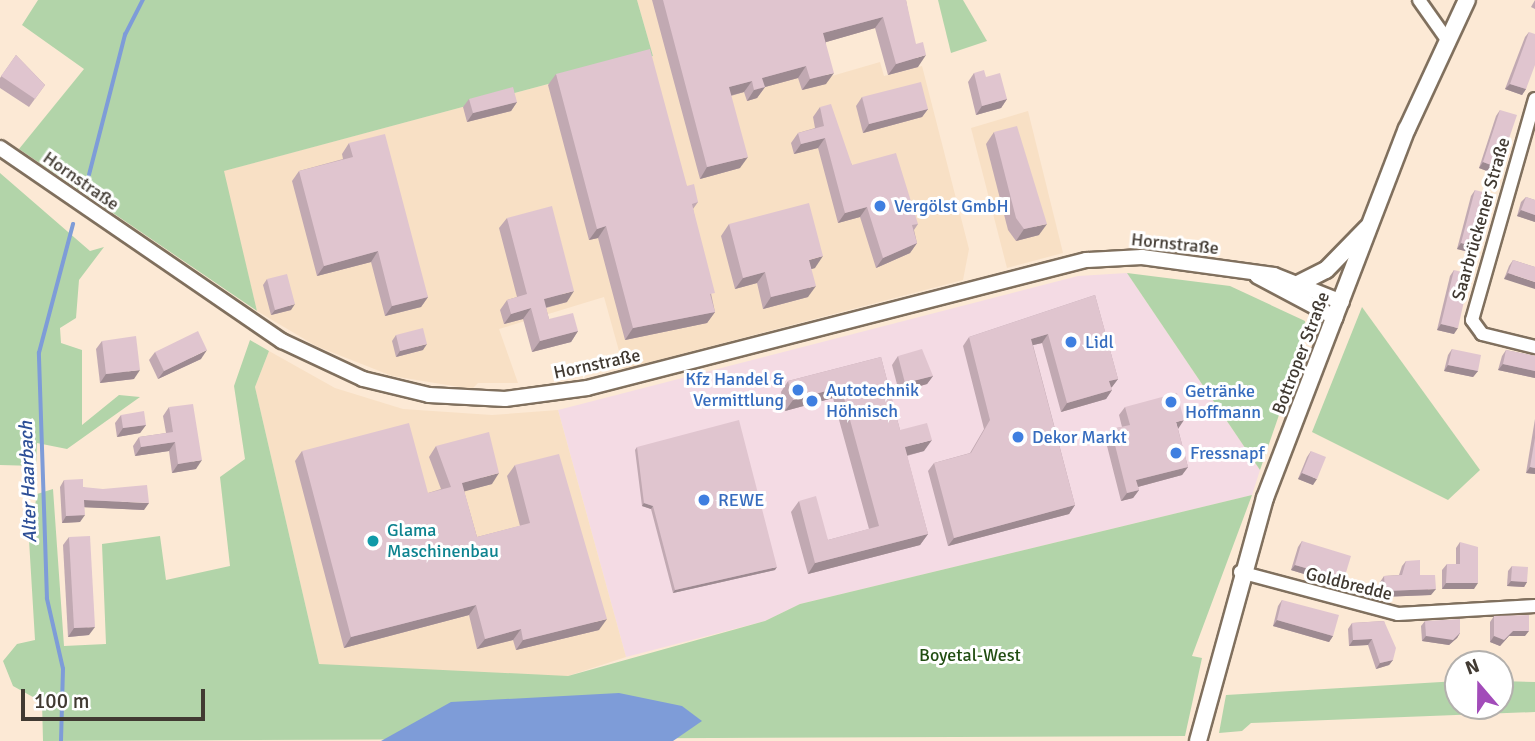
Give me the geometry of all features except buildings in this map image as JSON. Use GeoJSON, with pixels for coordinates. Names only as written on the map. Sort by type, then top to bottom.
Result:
{"type":"FeatureCollection","features":[{"type":"Feature","properties":{"kind":"main road","name":"Bottroper Straße"},"geometry":{"type":"LineString","coordinates":[[1198,741],[1240,572],[1368,226],[1467,0]]}},
{"type":"Feature","properties":{"kind":"main road"},"geometry":{"type":"LineString","coordinates":[[1300,284],[1326,270],[1368,226]]}},
{"type":"Feature","properties":{"kind":"street"},"geometry":{"type":"LineString","coordinates":[[1419,0],[1448,41]]}},
{"type":"Feature","properties":{"kind":"street","name":"Saarbrückener Straße"},"geometry":{"type":"LineString","coordinates":[[1535,99],[1472,320],[1482,334],[1535,347]]}},
{"type":"Feature","properties":{"kind":"street","name":"Hornstraße"},"geometry":{"type":"LineString","coordinates":[[0,148],[282,341],[363,379],[429,396],[505,399],[596,386],[1086,260],[1164,259],[1300,284],[1342,302]]}},
{"type":"Feature","properties":{"kind":"street","name":"Hornstraße"},"geometry":{"type":"LineString","coordinates":[[1257,276],[1336,318]]}},
{"type":"Feature","properties":{"kind":"street","name":"Goldbredde"},"geometry":{"type":"LineString","coordinates":[[1240,572],[1398,614],[1535,606]]}},
{"type":"Feature","properties":{"kind":"shaded area"},"geometry":{"type":"Polygon","coordinates":[[[637,0],[905,0],[910,19],[816,44],[825,78],[880,62],[884,76],[922,66],[969,249],[963,280],[624,369],[604,297],[499,329],[518,383],[478,383],[472,389],[392,376],[316,346],[257,311],[223,171],[653,56],[637,0]]]}},
{"type":"Feature","properties":{"kind":"shaded area"},"geometry":{"type":"Polygon","coordinates":[[[1028,111],[1063,253],[1007,268],[971,128],[1028,111]]]}},
{"type":"Feature","properties":{"kind":"shaded area"},"geometry":{"type":"Polygon","coordinates":[[[1127,273],[1260,470],[1252,495],[800,604],[765,621],[626,657],[558,410],[1078,276],[1127,273]]]}},
{"type":"Feature","properties":{"kind":"shaded area"},"geometry":{"type":"Polygon","coordinates":[[[269,351],[335,388],[403,409],[492,415],[558,410],[626,657],[568,676],[324,686],[255,387],[269,351]]]}},
{"type":"Feature","properties":{"kind":"green space"},"geometry":{"type":"Polygon","coordinates":[[[38,0],[637,0],[653,56],[224,171],[257,311],[19,149],[84,69],[22,25],[38,0]]]}},
{"type":"Feature","properties":{"kind":"green space"},"geometry":{"type":"Polygon","coordinates":[[[938,0],[963,0],[987,41],[951,53],[938,0]]]}},
{"type":"Feature","properties":{"kind":"green space"},"geometry":{"type":"Polygon","coordinates":[[[0,173],[90,251],[104,247],[79,280],[76,318],[60,328],[61,343],[82,350],[82,425],[119,395],[140,397],[67,449],[37,443],[36,466],[0,465],[0,173]]]}},
{"type":"Feature","properties":{"kind":"green space"},"geometry":{"type":"Polygon","coordinates":[[[1127,273],[1230,286],[1305,321],[1306,337],[1260,470],[1127,273]]]}},
{"type":"Feature","properties":{"kind":"green space"},"geometry":{"type":"Polygon","coordinates":[[[1362,307],[1480,470],[1448,500],[1312,432],[1362,307]]]}},
{"type":"Feature","properties":{"kind":"green space","name":"Boyetal-West"},"geometry":{"type":"Polygon","coordinates":[[[250,340],[269,351],[255,387],[319,664],[568,676],[765,621],[800,604],[1252,495],[1192,656],[1202,658],[1185,736],[43,741],[42,702],[13,686],[3,661],[17,644],[35,640],[29,540],[37,494],[53,489],[64,646],[106,644],[102,544],[160,536],[166,580],[230,566],[220,477],[245,459],[234,386],[250,340]]]}},
{"type":"Feature","properties":{"kind":"green space"},"geometry":{"type":"Polygon","coordinates":[[[1514,681],[1535,682],[1535,712],[1514,713],[1514,681]]]}},
{"type":"Feature","properties":{"kind":"green space"},"geometry":{"type":"Polygon","coordinates":[[[1444,682],[1444,716],[1251,723],[1242,731],[1219,733],[1226,695],[1444,682]]]}},
{"type":"Feature","properties":{"kind":"water"},"geometry":{"type":"Polygon","coordinates":[[[619,693],[682,706],[702,721],[673,741],[381,741],[451,702],[619,693]]]}},
{"type":"Feature","properties":{"kind":"waterway","name":"Alter Haarbach"},"geometry":{"type":"LineString","coordinates":[[89,175],[125,35],[143,0]]}},
{"type":"Feature","properties":{"kind":"waterway","name":"Alter Haarbach"},"geometry":{"type":"LineString","coordinates":[[61,741],[63,669],[47,599],[39,353],[73,224]]}},
{"type":"Feature","properties":{"kind":"place","name":"Vergölst GmbH"},"geometry":{"type":"Point","coordinates":[880,206]}},
{"type":"Feature","properties":{"kind":"place","name":"Lidl"},"geometry":{"type":"Point","coordinates":[1071,342]}},
{"type":"Feature","properties":{"kind":"place","name":"Kfz Handel & Vermittlung"},"geometry":{"type":"Point","coordinates":[798,390]}},
{"type":"Feature","properties":{"kind":"place","name":"Autotechnik Höhnisch"},"geometry":{"type":"Point","coordinates":[812,401]}},
{"type":"Feature","properties":{"kind":"place","name":"Getränke Hoffmann"},"geometry":{"type":"Point","coordinates":[1171,402]}},
{"type":"Feature","properties":{"kind":"place","name":"Dekor Markt"},"geometry":{"type":"Point","coordinates":[1018,437]}},
{"type":"Feature","properties":{"kind":"place","name":"Fressnapf"},"geometry":{"type":"Point","coordinates":[1176,453]}},
{"type":"Feature","properties":{"kind":"place","name":"REWE"},"geometry":{"type":"Point","coordinates":[704,500]}},
{"type":"Feature","properties":{"kind":"place","name":"Glama Maschinenbau"},"geometry":{"type":"Point","coordinates":[373,541]}}]}
